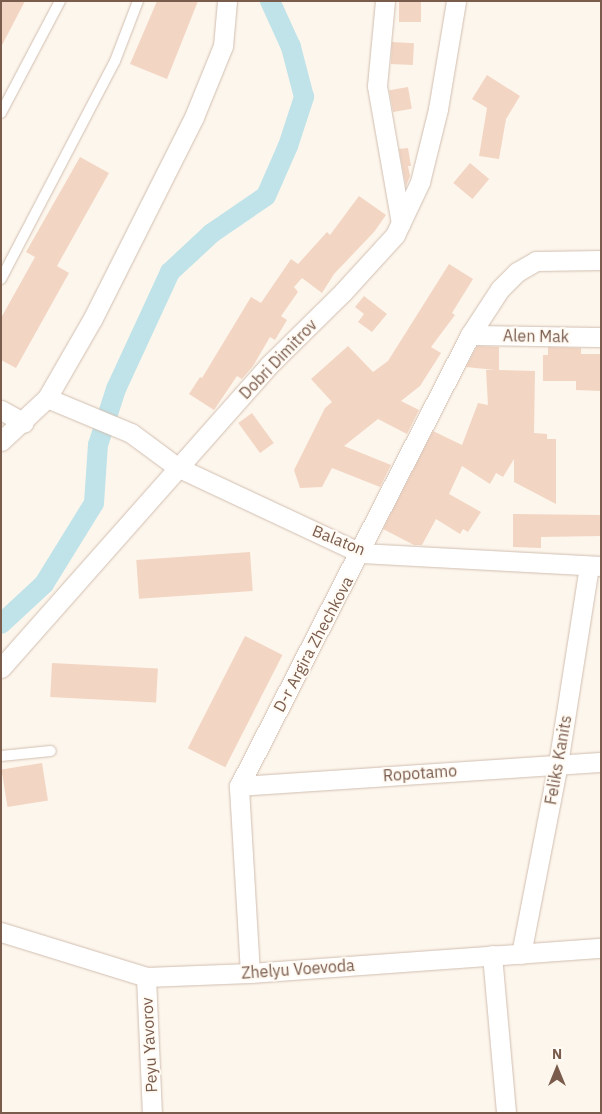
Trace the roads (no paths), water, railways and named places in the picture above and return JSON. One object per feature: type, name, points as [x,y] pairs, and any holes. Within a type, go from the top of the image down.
[{"type":"street","points":[[1,441],[24,423],[47,398],[93,318],[194,117],[223,46],[227,1]]},
{"type":"street","points":[[386,1],[377,86],[401,223]]},
{"type":"street","name":"Dobri Dimitrov","points":[[1,668],[269,365],[343,292],[395,234],[420,182],[438,109],[456,1]]},
{"type":"street","name":"D-r Argira Zhechkova","points":[[240,786],[361,553],[470,334],[500,289],[517,272],[536,262],[601,260]]},
{"type":"street","name":"Alen Mak","points":[[470,334],[601,337]]},
{"type":"street","name":"Balaton","points":[[47,398],[131,433],[177,467],[361,553],[595,566]]},
{"type":"street","points":[[1,410],[24,423]]},
{"type":"street","name":"Feliks Kanits","points":[[521,954],[595,566]]},
{"type":"street","name":"Ropotamo","points":[[240,786],[601,762]]},
{"type":"street","points":[[240,786],[250,973]]},
{"type":"street","name":"Zhelyu Voevoda","points":[[1,932],[146,977],[250,973],[601,948]]},
{"type":"street","points":[[492,955],[506,1113]]},
{"type":"street","name":"Peyu Yavorov","points":[[146,977],[152,1113]]},
{"type":"lane","points":[[1,113],[60,1]]},
{"type":"lane","points":[[1,279],[115,61],[138,1]]},
{"type":"lane","points":[[1,756],[51,751]]},
{"type":"waterway","points":[[1,624],[44,584],[94,503],[98,445],[116,389],[170,272],[212,233],[266,196],[288,146],[304,97],[291,47],[270,1]]}]
